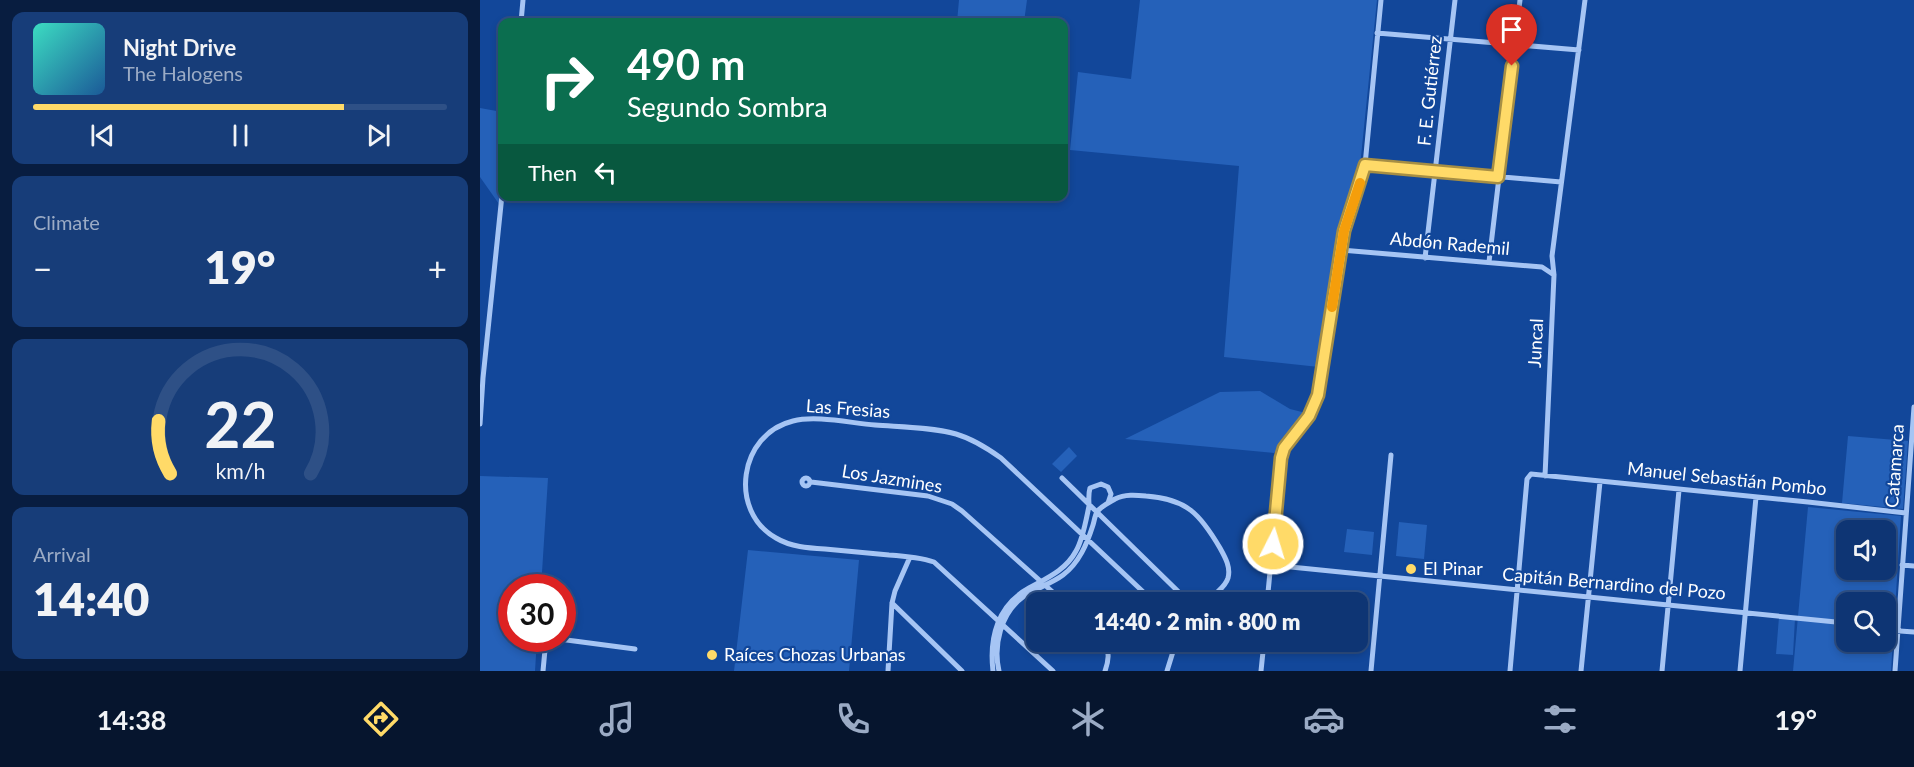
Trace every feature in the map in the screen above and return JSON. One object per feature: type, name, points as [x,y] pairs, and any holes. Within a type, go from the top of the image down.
[{"type":"street","points":[[521,18],[523,0]]},
{"type":"street","points":[[1269,592],[1281,458],[1284,448],[1309,416],[1318,395],[1344,231],[1365,165],[1381,0]]},
{"type":"street","name":"F. E. Gutiérrez","points":[[1425,258],[1455,0]]},
{"type":"street","points":[[1489,262],[1520,0]]},
{"type":"street","name":"Juncal","points":[[1545,476],[1554,274],[1552,256],[1585,0]]},
{"type":"street","points":[[1377,33],[1579,50]]},
{"type":"street","points":[[1365,165],[1561,182]]},
{"type":"street","points":[[480,424],[482,378],[501,201]]},
{"type":"street","name":"Abdón Rademil","points":[[1341,250],[1542,267],[1554,274]]},
{"type":"street","name":"Catamarca","points":[[1894,671],[1906,513],[1911,497],[1914,407]]},
{"type":"street","name":"Las Fresias","points":[[1053,671],[934,562],[910,557],[798,547],[777,539],[766,531],[748,507],[745,492],[745,472],[757,445],[768,434],[784,424],[808,419],[956,434],[984,446],[1001,458],[1143,592]]},
{"type":"street","points":[[1371,671],[1391,455]]},
{"type":"street","points":[[1510,671],[1527,479],[1531,474],[1545,476]]},
{"type":"street","name":"Manuel Sebastián Pombo","points":[[1545,476],[1906,513]]},
{"type":"street","points":[[999,671],[1000,633],[1009,612],[1023,597],[1060,570],[1077,550],[1089,502],[1090,488],[1101,484],[1110,490],[1111,498],[1106,505],[1095,506],[1089,502],[1062,478]]},
{"type":"street","name":"Los Jazmines","points":[[810,482],[928,496],[952,504],[1052,592]]},
{"type":"street","points":[[1581,671],[1600,482]]},
{"type":"street","points":[[1662,671],[1679,490]]},
{"type":"street","points":[[993,671],[992,655],[998,622],[1003,610],[1020,593],[1064,574],[1074,565],[1088,539],[1096,512],[1123,496],[1168,499],[1189,508],[1201,520],[1225,556],[1229,568],[1226,583],[1215,592]]},
{"type":"street","points":[[1740,671],[1756,497]]},
{"type":"street","points":[[1089,502],[1096,512],[1179,592]]},
{"type":"street","points":[[888,671],[892,603],[910,557]]},
{"type":"street","name":"Capitán Bernardino del Pozo","points":[[1271,565],[1836,621]]},
{"type":"street","points":[[1902,565],[1914,566]]},
{"type":"street","points":[[892,603],[962,671]]},
{"type":"street","points":[[1898,630],[1914,632]]},
{"type":"street","points":[[576,641],[635,649]]},
{"type":"street","points":[[543,671],[545,652]]},
{"type":"street","points":[[1105,671],[1109,661],[1108,652]]},
{"type":"street","points":[[1167,671],[1173,652]]},
{"type":"street","points":[[1261,671],[1263,652]]},
{"type":"shaded area","points":[[959,0],[1027,0],[1025,18],[957,18]]},
{"type":"shaded area","points":[[1140,0],[1377,0],[1359,176],[1339,235],[1319,367],[1224,357],[1239,166],[1070,150],[1078,72],[1131,79]]},
{"type":"shaded area","points":[[480,108],[498,111],[499,204],[480,177]]},
{"type":"shaded area","points":[[1260,391],[1290,409],[1306,413],[1284,444],[1274,453],[1125,439],[1220,392]]},
{"type":"shaded area","points":[[1848,436],[1908,441],[1903,509],[1842,503]]},
{"type":"shaded area","points":[[1069,447],[1077,456],[1061,472],[1052,464]]},
{"type":"shaded area","points":[[480,476],[548,478],[542,574],[498,574],[498,652],[536,652],[535,671],[480,671]]},
{"type":"shaded area","points":[[1808,507],[1901,516],[1896,594],[1836,592],[1836,652],[1892,652],[1891,671],[1793,671]]},
{"type":"shaded area","points":[[1399,522],[1427,525],[1424,559],[1396,556]]},
{"type":"shaded area","points":[[1347,529],[1374,532],[1372,555],[1344,552]]},
{"type":"shaded area","points":[[748,550],[859,560],[849,671],[734,671]]},
{"type":"shaded area","points":[[1779,617],[1795,618],[1793,655],[1776,654]]},
{"type":"slow traffic","points":[[1332,307],[1344,231],[1360,183]]},
{"type":"place","name":"El Pinar","points":[[1411,569]]},
{"type":"place","name":"Raíces Chozas Urbanas","points":[[712,655]]},
{"type":"route","points":[[1273,544],[1281,458],[1284,448],[1309,416],[1318,395],[1344,231],[1365,165],[1498,177],[1512,66]]}]
